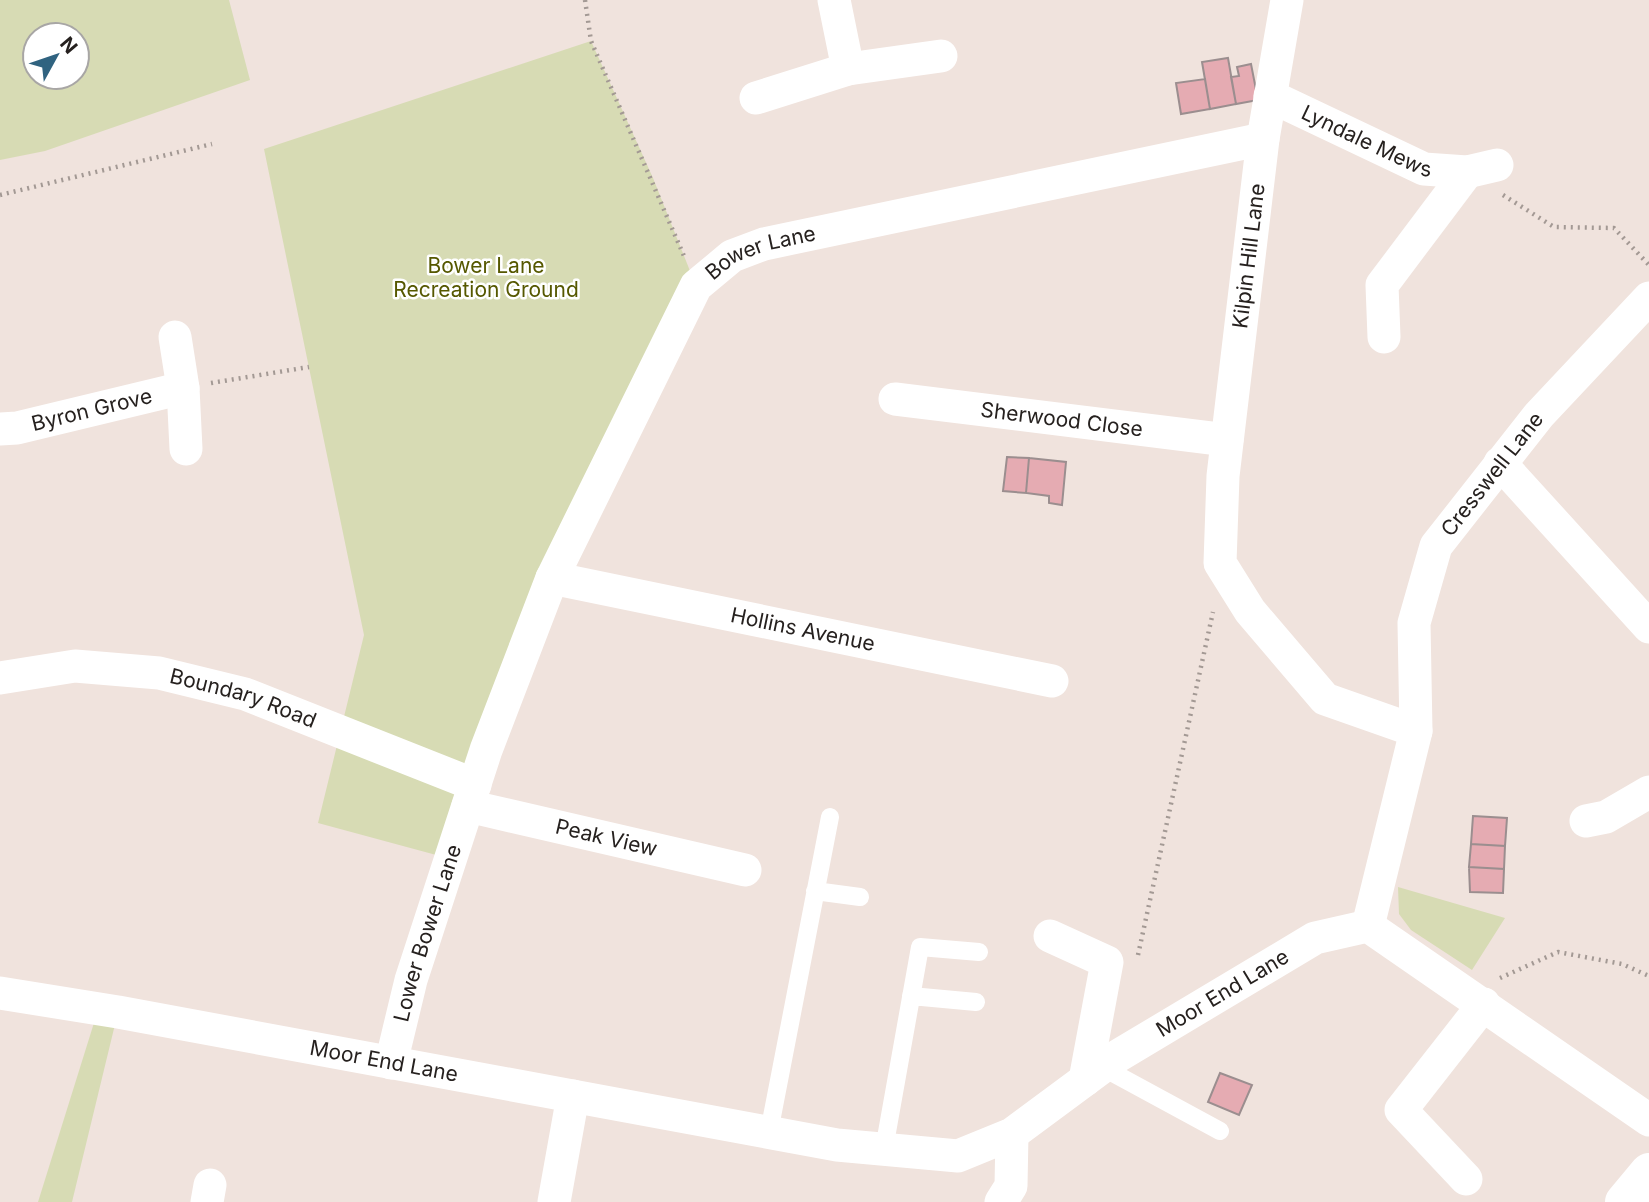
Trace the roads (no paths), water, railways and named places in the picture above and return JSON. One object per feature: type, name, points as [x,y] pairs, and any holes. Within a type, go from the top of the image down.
[{"type":"street","points":[[834,0],[848,69]]},
{"type":"street","name":"Kilpin Hill Lane","points":[[1287,0],[1262,138],[1227,440],[1220,563],[1250,611],[1325,699],[1416,731]]},
{"type":"street","points":[[756,98],[848,69],[941,57]]},
{"type":"street","name":"Lyndale Mews","points":[[1270,96],[1424,169],[1482,169],[1382,285],[1384,337]]},
{"type":"street","name":"Bower Lane","points":[[471,795],[552,578],[696,286],[732,256],[764,244],[1262,138]]},
{"type":"street","name":"Cresswell Lane","points":[[1368,926],[1416,731],[1414,623],[1436,546],[1539,415],[1649,298]]},
{"type":"street","name":"Byron Grove","points":[[175,337],[183,388],[186,449]]},
{"type":"street","name":"Byron Grove","points":[[0,429],[17,428],[183,388]]},
{"type":"street","name":"Sherwood Close","points":[[895,399],[1227,440]]},
{"type":"street","points":[[1500,463],[1649,627]]},
{"type":"street","name":"Hollins Avenue","points":[[552,578],[1052,681]]},
{"type":"street","name":"Boundary Road","points":[[0,678],[75,666],[159,673],[245,694],[363,743],[471,795]]},
{"type":"street","points":[[1586,821],[1606,817],[1649,792]]},
{"type":"street","name":"Peak View","points":[[471,795],[745,870]]},
{"type":"street","name":"Lower Bower Lane","points":[[391,1063],[411,980],[471,795]]},
{"type":"street","points":[[1368,926],[1649,1120]]},
{"type":"street","name":"Moor End Lane","points":[[0,993],[118,1012],[769,1132],[884,1149],[958,1156],[1012,1133],[1094,1074],[1315,938],[1368,926]]},
{"type":"street","points":[[1050,936],[1107,962],[1094,1074]]},
{"type":"street","points":[[1466,1180],[1401,1110],[1475,998]]},
{"type":"street","points":[[554,1202],[573,1096]]},
{"type":"street","points":[[1001,1202],[1011,1186],[1012,1133]]},
{"type":"street","points":[[1624,1202],[1649,1171]]},
{"type":"lane","points":[[769,1132],[830,817]]},
{"type":"lane","points":[[815,891],[860,897]]},
{"type":"lane","points":[[884,1149],[920,947],[979,952]]},
{"type":"lane","points":[[911,996],[975,1002]]},
{"type":"lane","points":[[1094,1074],[1220,1131]]},
{"type":"park label","name":"Bower Lane Recreation Ground","points":[[486,278]]}]
